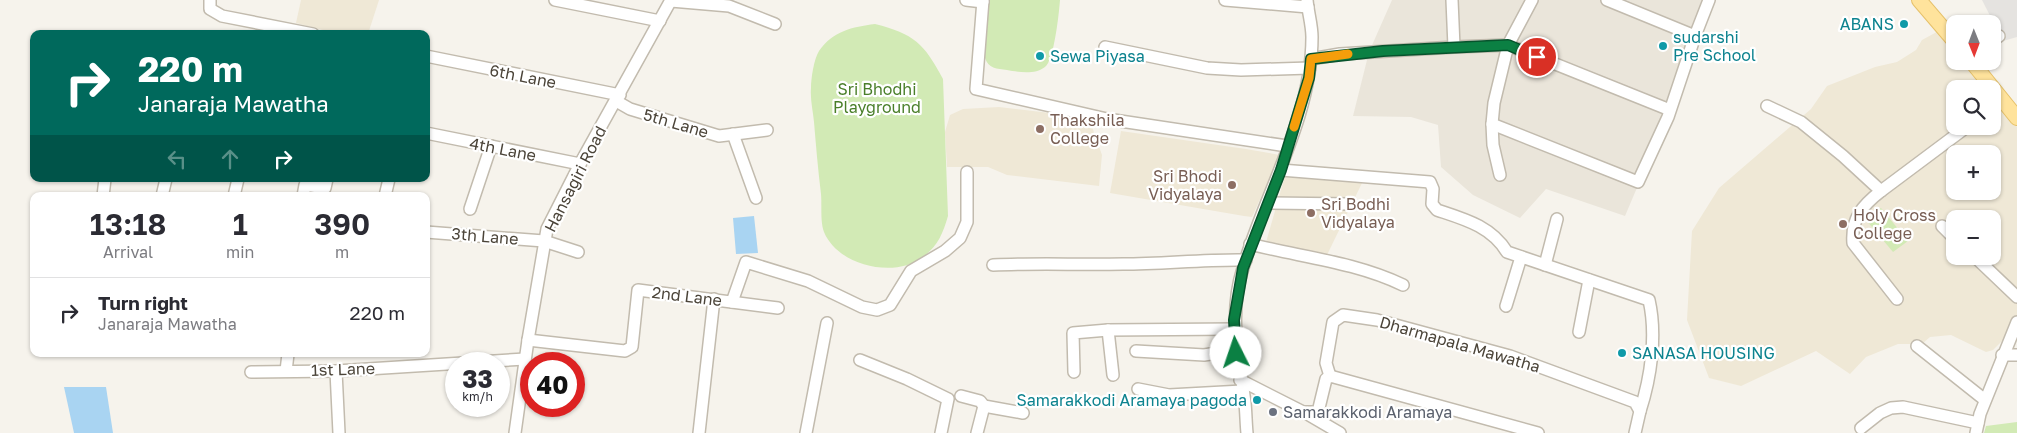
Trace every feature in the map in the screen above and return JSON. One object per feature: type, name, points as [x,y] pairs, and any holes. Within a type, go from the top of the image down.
[{"type":"main road","points":[[1919,0],[1946,32]]},
{"type":"main road","points":[[2001,107],[2017,118]]},
{"type":"street","points":[[210,0],[210,9],[222,16],[293,30]]},
{"type":"street","points":[[555,0],[660,21]]},
{"type":"street","points":[[966,0],[983,1],[976,89],[1107,119],[1287,146]]},
{"type":"street","points":[[1225,0],[1307,3],[1312,36],[1310,64],[1298,118],[1287,146],[1281,170],[1250,244],[1236,302],[1236,350],[1246,433]]},
{"type":"street","points":[[1452,0],[1454,47]]},
{"type":"street","points":[[1500,175],[1493,146],[1492,124],[1494,103],[1508,45],[1532,0]]},
{"type":"street","points":[[1607,0],[1695,36]]},
{"type":"street","points":[[1492,124],[1638,182],[1670,110],[1709,0]]},
{"type":"street","points":[[671,1],[729,6],[775,24]]},
{"type":"street","name":"Hansagiri Road","points":[[526,352],[547,229],[580,164],[671,1]]},
{"type":"street","points":[[1105,47],[1207,68],[1241,70],[1310,64],[1340,54],[1508,45],[1670,110]]},
{"type":"street","name":"6th Lane","points":[[430,57],[618,98]]},
{"type":"street","name":"5th Lane","points":[[618,98],[630,109],[667,122],[719,136],[767,130]]},
{"type":"street","points":[[1767,106],[1800,122],[1844,156],[1881,191]]},
{"type":"street","name":"4th Lane","points":[[430,134],[580,164]]},
{"type":"street","points":[[733,134],[756,198]]},
{"type":"street","points":[[1898,299],[1852,242],[1852,232],[1857,216],[1866,203],[1956,135]]},
{"type":"street","points":[[470,209],[491,146]]},
{"type":"street","points":[[1281,170],[1430,182],[1433,189],[1432,204],[1437,210],[1478,224],[1499,239],[1506,252],[1649,300],[1651,310],[1649,376],[1635,433]]},
{"type":"street","points":[[732,302],[746,262],[808,281],[862,307],[877,310],[890,305],[911,271],[945,251],[960,238],[967,222],[967,172]]},
{"type":"street","points":[[304,192],[305,185],[325,188],[326,182]]},
{"type":"street","points":[[1267,203],[1349,204]]},
{"type":"street","points":[[1545,265],[1557,219]]},
{"type":"street","points":[[1942,226],[1946,230]]},
{"type":"street","name":"3th Lane","points":[[430,232],[544,241],[578,252]]},
{"type":"street","points":[[1250,244],[1292,255],[1355,266],[1403,285]]},
{"type":"street","points":[[1506,306],[1521,257]]},
{"type":"street","points":[[993,265],[1059,262],[1122,264],[1219,259],[1246,260]]},
{"type":"street","points":[[1983,265],[2017,297]]},
{"type":"street","points":[[1579,332],[1589,280]]},
{"type":"street","name":"2nd Lane","points":[[528,340],[625,351],[632,347],[638,290],[778,308]]},
{"type":"street","points":[[700,433],[714,299]]},
{"type":"street","name":"Dharmapala Mawatha","points":[[1330,376],[1326,362],[1333,322],[1343,315],[1377,320],[1510,356],[1636,402],[1640,411]]},
{"type":"street","points":[[1862,428],[1891,408],[1902,407],[1977,428],[1985,400],[2017,322]]},
{"type":"street","points":[[806,433],[827,323]]},
{"type":"street","points":[[1074,372],[1073,333],[1108,330],[1235,329]]},
{"type":"street","points":[[1108,330],[1114,375]]},
{"type":"street","points":[[1917,346],[1985,400]]},
{"type":"street","points":[[1136,351],[1204,355],[1236,350]]},
{"type":"street","points":[[2002,355],[2017,355]]},
{"type":"street","points":[[286,371],[288,357]]},
{"type":"street","name":"1st Lane","points":[[251,372],[336,371],[520,359]]},
{"type":"street","points":[[860,360],[907,379],[948,399],[941,433]]},
{"type":"street","points":[[336,371],[339,433]]},
{"type":"street","points":[[1303,412],[1318,412],[1326,379],[1330,376],[1538,433]]},
{"type":"street","points":[[1138,389],[1169,395],[1241,385],[1303,412],[1340,433]]},
{"type":"street","name":"Hansagiri Road","points":[[515,433],[520,396]]},
{"type":"street","points":[[961,396],[980,401],[984,406],[1023,413]]},
{"type":"street","points":[[977,433],[984,406]]},
{"type":"shaded area","points":[[301,0],[379,0],[369,30],[323,30],[296,23]]},
{"type":"shaded area","points":[[1392,0],[1709,0],[1670,110],[1625,216],[1546,189],[1520,218],[1473,195],[1441,167],[1438,125],[1411,117],[1353,116],[1369,52]]},
{"type":"shaded area","points":[[1982,0],[2017,0],[2017,37],[2003,41],[2001,37],[2001,15],[1990,15]]},
{"type":"shaded area","points":[[1944,28],[1946,31],[1946,70],[1972,70],[1981,80],[1946,80],[1946,135],[2001,135],[2001,104],[2017,127],[2017,318],[2005,338],[1993,350],[1986,352],[1951,335],[1930,337],[1922,344],[1898,344],[1866,357],[1850,374],[1816,351],[1741,386],[1709,378],[1687,320],[1692,231],[1719,188],[1811,109],[1827,86],[1875,67],[1897,62],[1916,50],[1922,40]]},
{"type":"shaded area","points":[[999,107],[1067,115],[1090,121],[1102,155],[1099,186],[1007,175],[988,167],[947,167],[945,132],[950,115],[963,109]]},
{"type":"shaded area","points":[[1121,131],[1280,155],[1252,217],[1244,216],[1110,193]]},
{"type":"shaded area","name":"Sri Bodhi Vidyalaya","points":[[1286,172],[1363,181],[1326,257],[1265,246]]},
{"type":"green space","points":[[989,0],[1060,0],[1051,55],[1045,67],[1041,70],[1021,72],[996,68],[988,64],[985,58],[984,45]]},
{"type":"green space","name":"Sri Bhodhi Playground","points":[[875,24],[909,36],[923,48],[943,79],[948,216],[939,239],[923,257],[911,264],[883,268],[868,266],[854,261],[831,244],[824,232],[811,96],[814,64],[817,54],[824,44],[844,31]]},
{"type":"green space","points":[[1881,208],[1908,241],[1893,252],[1866,220]]},
{"type":"green space","points":[[2017,422],[2017,433],[1984,433],[1986,426]]},
{"type":"water","points":[[754,216],[758,253],[736,254],[733,218]]},
{"type":"water","points":[[64,387],[106,387],[113,433],[74,433]]},
{"type":"slow traffic","points":[[1294,127],[1309,78],[1311,59],[1348,54]]},
{"type":"place","name":"ABANS","points":[[1904,24]]},
{"type":"place","name":"sudarshi Pre School","points":[[1663,46]]},
{"type":"place","name":"Sewa Piyasa","points":[[1040,56]]},
{"type":"place","name":"Thakshila College","points":[[1040,129]]},
{"type":"place","name":"Sri Bhodi Vidyalaya","points":[[1232,185]]},
{"type":"place","name":"Sri Bodhi Vidyalaya","points":[[1311,213]]},
{"type":"place","name":"Holy Cross College","points":[[1843,224]]},
{"type":"place","name":"SANASA HOUSING","points":[[1622,353]]},
{"type":"place","name":"Samarakkodi Aramaya pagoda","points":[[1257,400]]},
{"type":"place","name":"Samarakkodi Aramaya","points":[[1273,412]]},
{"type":"route","points":[[1236,353],[1234,320],[1243,268],[1250,244],[1281,170],[1282,160],[1298,118],[1309,78],[1311,59],[1340,54],[1508,45],[1537,57]]}]
